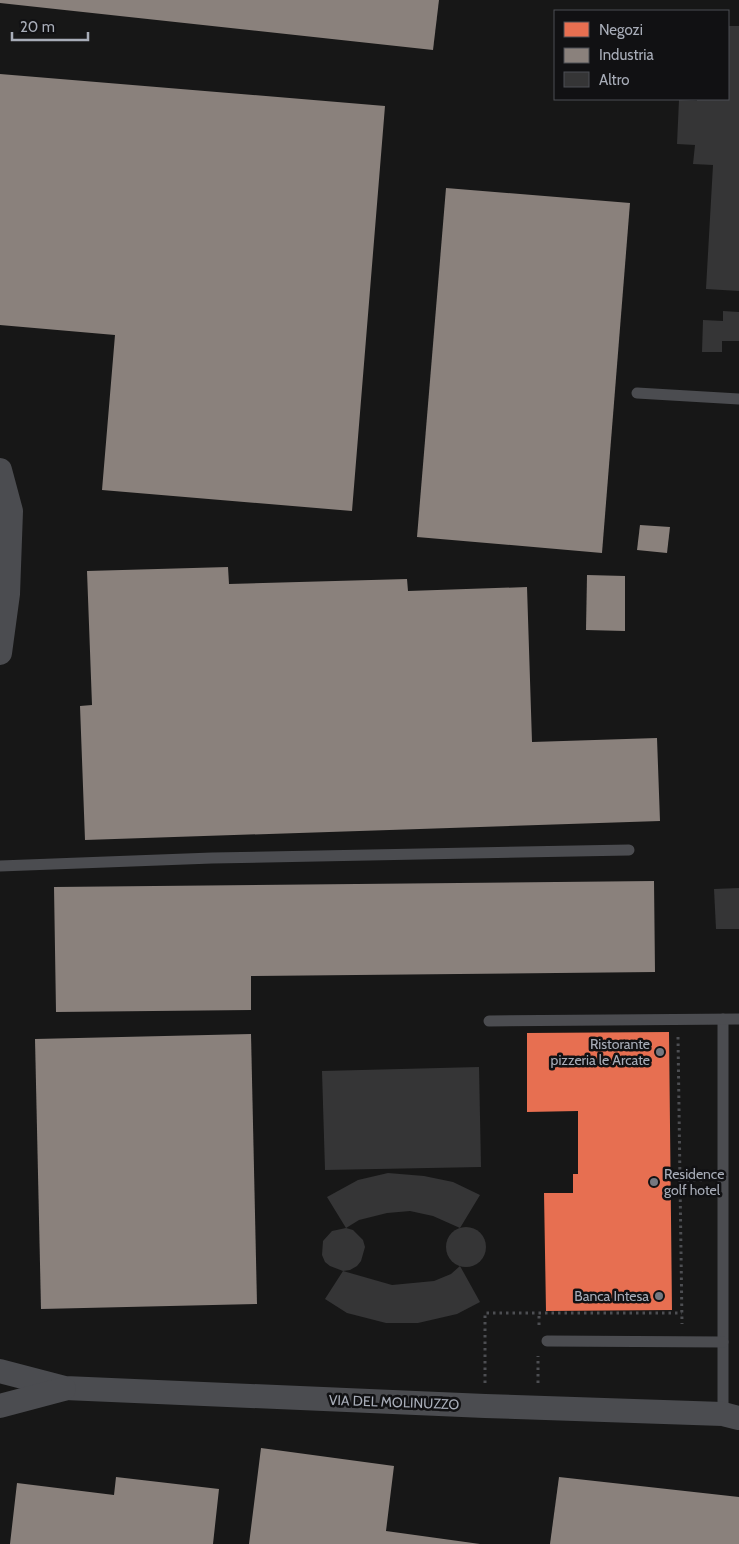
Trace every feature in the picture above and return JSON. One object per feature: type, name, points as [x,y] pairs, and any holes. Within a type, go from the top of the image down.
[{"type":"street","points":[[0,470],[11,510],[8,594],[0,654]]},
{"type":"street","name":"VIA DEL MOLINUZZO","points":[[0,1371],[65,1388],[538,1408],[734,1412]]},
{"type":"street","name":"VIA DEL MOLINUZZO","points":[[0,1406],[65,1388]]},
{"type":"lane","points":[[637,393],[739,399]]},
{"type":"lane","points":[[0,866],[212,858],[629,850]]},
{"type":"lane","points":[[723,1019],[723,1342],[734,1412]]},
{"type":"lane","points":[[489,1021],[739,1019]]},
{"type":"lane","points":[[542,1346],[723,1342]]},
{"type":"path","points":[[677,1019],[682,1342]]},
{"type":"path","points":[[538,1332],[539,1313]]},
{"type":"path","points":[[538,1408],[542,1346]]},
{"type":"building: Negozi","points":[[669,1032],[672,1310],[546,1311],[544,1193],[573,1193],[573,1174],[578,1174],[578,1111],[527,1112],[527,1033]]},
{"type":"building: Industria","points":[[0,0],[439,0],[433,50],[0,3]]},
{"type":"building: Industria","points":[[0,74],[385,106],[352,511],[102,490],[115,335],[0,325]]},
{"type":"building: Industria","points":[[446,188],[630,203],[602,553],[417,537]]},
{"type":"building: Industria","points":[[640,525],[670,527],[667,553],[637,550]]},
{"type":"building: Industria","points":[[228,567],[229,584],[407,579],[408,591],[527,587],[532,742],[657,738],[660,821],[85,840],[80,706],[92,705],[87,571]]},
{"type":"building: Industria","points":[[587,575],[625,576],[625,631],[586,630]]},
{"type":"building: Industria","points":[[654,881],[655,972],[251,976],[251,1010],[56,1012],[54,887]]},
{"type":"building: Industria","points":[[251,1034],[257,1304],[41,1309],[35,1039]]},
{"type":"building: Industria","points":[[261,1448],[394,1466],[386,1531],[480,1544],[249,1544]]},
{"type":"building: Industria","points":[[116,1477],[219,1489],[213,1544],[10,1544],[17,1483],[114,1495]]},
{"type":"building: Industria","points":[[559,1477],[739,1497],[739,1544],[550,1544]]},
{"type":"building: Altro","points":[[729,26],[739,26],[739,291],[706,289],[713,165],[693,164],[695,145],[677,144],[679,100],[729,100]]},
{"type":"building: Altro","points":[[723,311],[739,312],[739,341],[722,341],[722,352],[702,352],[703,320],[723,321]]},
{"type":"building: Altro","points":[[739,888],[739,929],[716,929],[714,889]]},
{"type":"building: Altro","points":[[479,1067],[481,1167],[325,1170],[322,1071]]},
{"type":"building: Altro","points":[[388,1173],[424,1176],[453,1182],[480,1195],[460,1228],[433,1216],[410,1211],[387,1213],[359,1220],[346,1228],[327,1197],[358,1180]]},
{"type":"building: Altro","points":[[466,1227],[477,1230],[483,1236],[486,1247],[483,1258],[477,1264],[466,1267],[455,1264],[449,1258],[446,1247],[449,1236],[455,1230]]},
{"type":"building: Altro","points":[[346,1228],[353,1230],[363,1240],[365,1247],[361,1261],[357,1266],[343,1271],[330,1266],[325,1262],[322,1255],[323,1241],[332,1231]]},
{"type":"building: Altro","points":[[460,1266],[480,1302],[457,1314],[418,1323],[386,1323],[347,1313],[325,1299],[343,1271],[392,1285],[434,1281],[451,1274]]},
{"type":"place","name":"Ristorante pizzeria le Arcate","points":[[660,1052]]},
{"type":"place","name":"Residence golf hotel","points":[[654,1182]]},
{"type":"place","name":"Banca Intesa","points":[[659,1296]]}]
